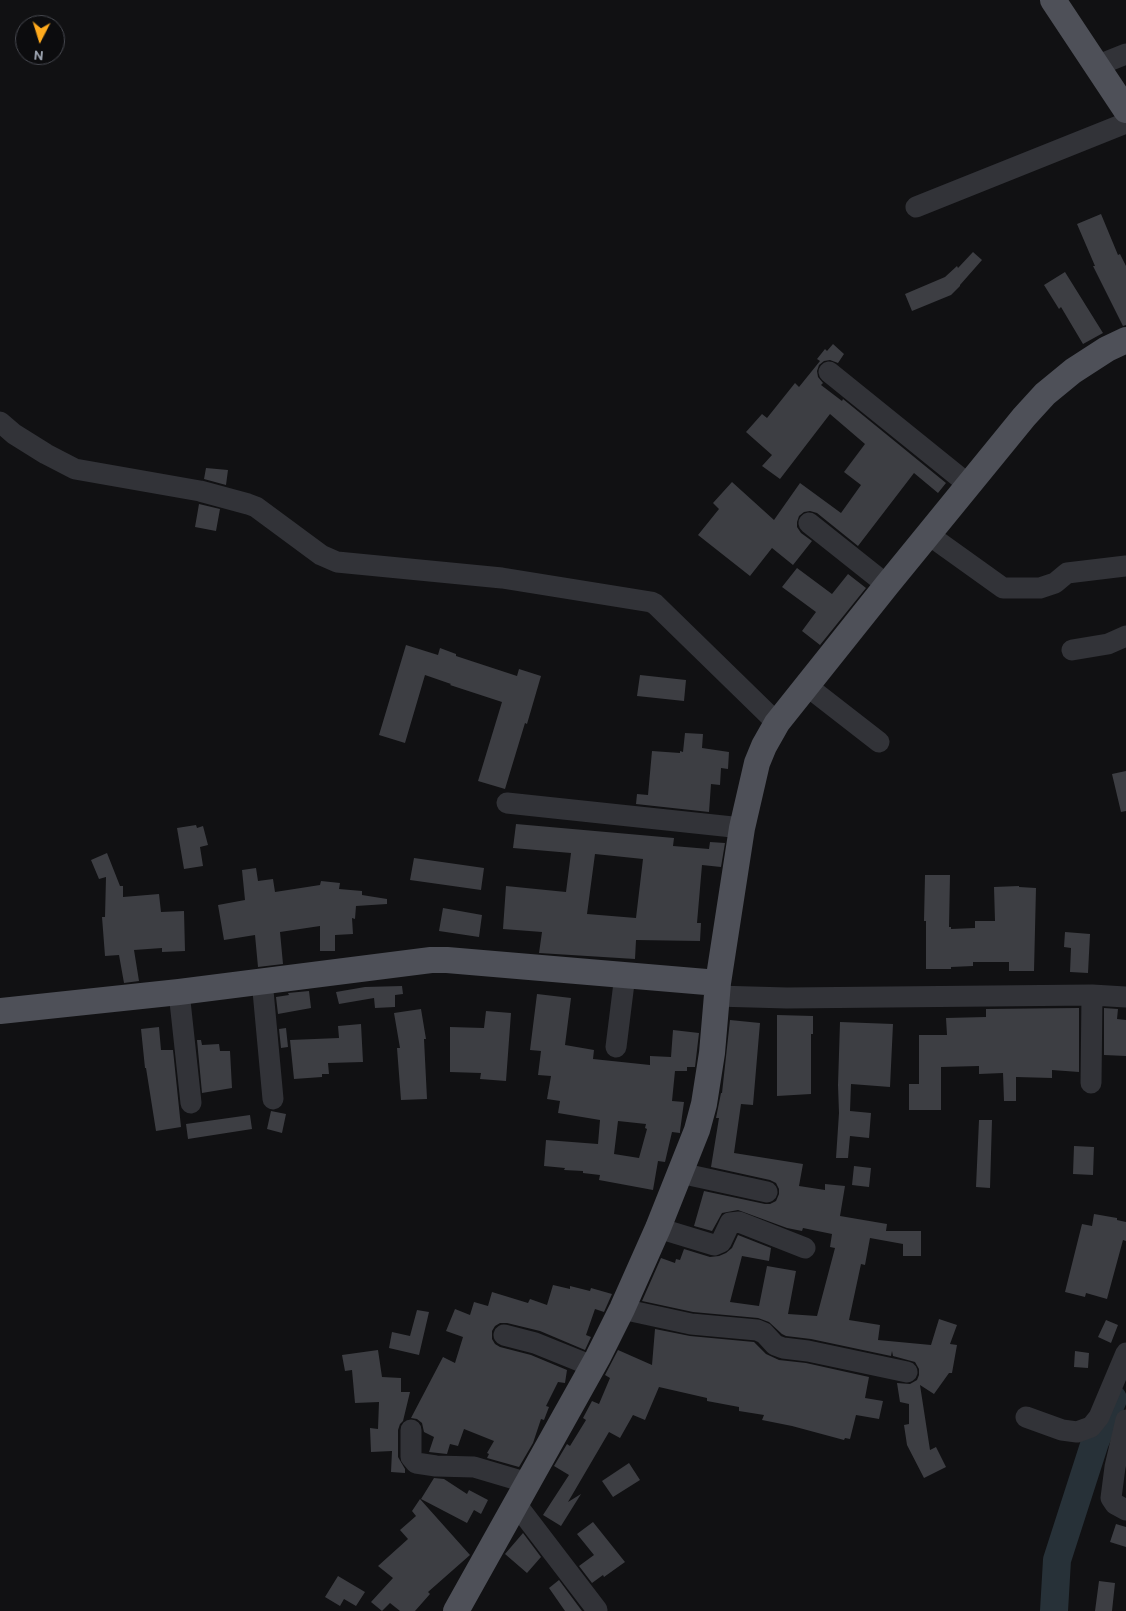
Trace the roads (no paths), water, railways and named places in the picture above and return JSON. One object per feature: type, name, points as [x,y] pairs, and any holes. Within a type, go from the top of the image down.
[{"type":"main road","points":[[1053,0],[1126,110]]},
{"type":"main road","points":[[456,1611],[622,1309],[658,1228],[697,1130],[704,1104],[712,1052],[717,990],[742,828],[764,746],[777,723],[887,584],[1045,394],[1073,371],[1107,349],[1126,340]]},
{"type":"main road","points":[[0,1011],[179,992],[418,960],[439,960],[625,975],[717,990]]},
{"type":"street","points":[[1096,66],[1126,54]]},
{"type":"street","points":[[916,207],[1126,123]]},
{"type":"street","points":[[829,372],[969,485]]},
{"type":"street","points":[[0,422],[14,434],[75,469],[200,491],[248,504],[321,555],[337,562],[502,578],[651,602],[777,723]]},
{"type":"street","points":[[808,523],[887,584]]},
{"type":"street","points":[[929,535],[1003,588],[1040,588],[1055,583],[1067,573],[1126,566]]},
{"type":"street","points":[[1072,650],[1108,644],[1126,636]]},
{"type":"street","points":[[807,686],[880,742]]},
{"type":"street","points":[[507,803],[742,828]]},
{"type":"street","points":[[616,1048],[625,975]]},
{"type":"street","points":[[262,980],[273,1099]]},
{"type":"street","points":[[717,990],[787,998],[1092,995],[1126,997]]},
{"type":"street","points":[[179,992],[191,1103]]},
{"type":"street","points":[[1091,1083],[1092,995]]},
{"type":"street","points":[[680,1173],[767,1192]]},
{"type":"street","points":[[658,1228],[714,1245],[721,1242],[730,1223],[739,1222],[805,1248]]},
{"type":"street","points":[[622,1309],[691,1324],[757,1330],[764,1333],[776,1345],[783,1348],[808,1351],[908,1372]]},
{"type":"street","points":[[504,1335],[535,1343],[592,1366]]},
{"type":"street","points":[[1026,1417],[1062,1430],[1077,1432],[1091,1427],[1099,1417],[1126,1353]]},
{"type":"street","points":[[1126,1420],[1115,1468],[1111,1498],[1115,1504],[1126,1510]]},
{"type":"street","points":[[411,1430],[411,1457],[416,1463],[436,1466],[474,1467],[522,1494],[597,1610]]},
{"type":"waterway","points":[[1054,1611],[1057,1560],[1095,1442],[1113,1399]]}]
